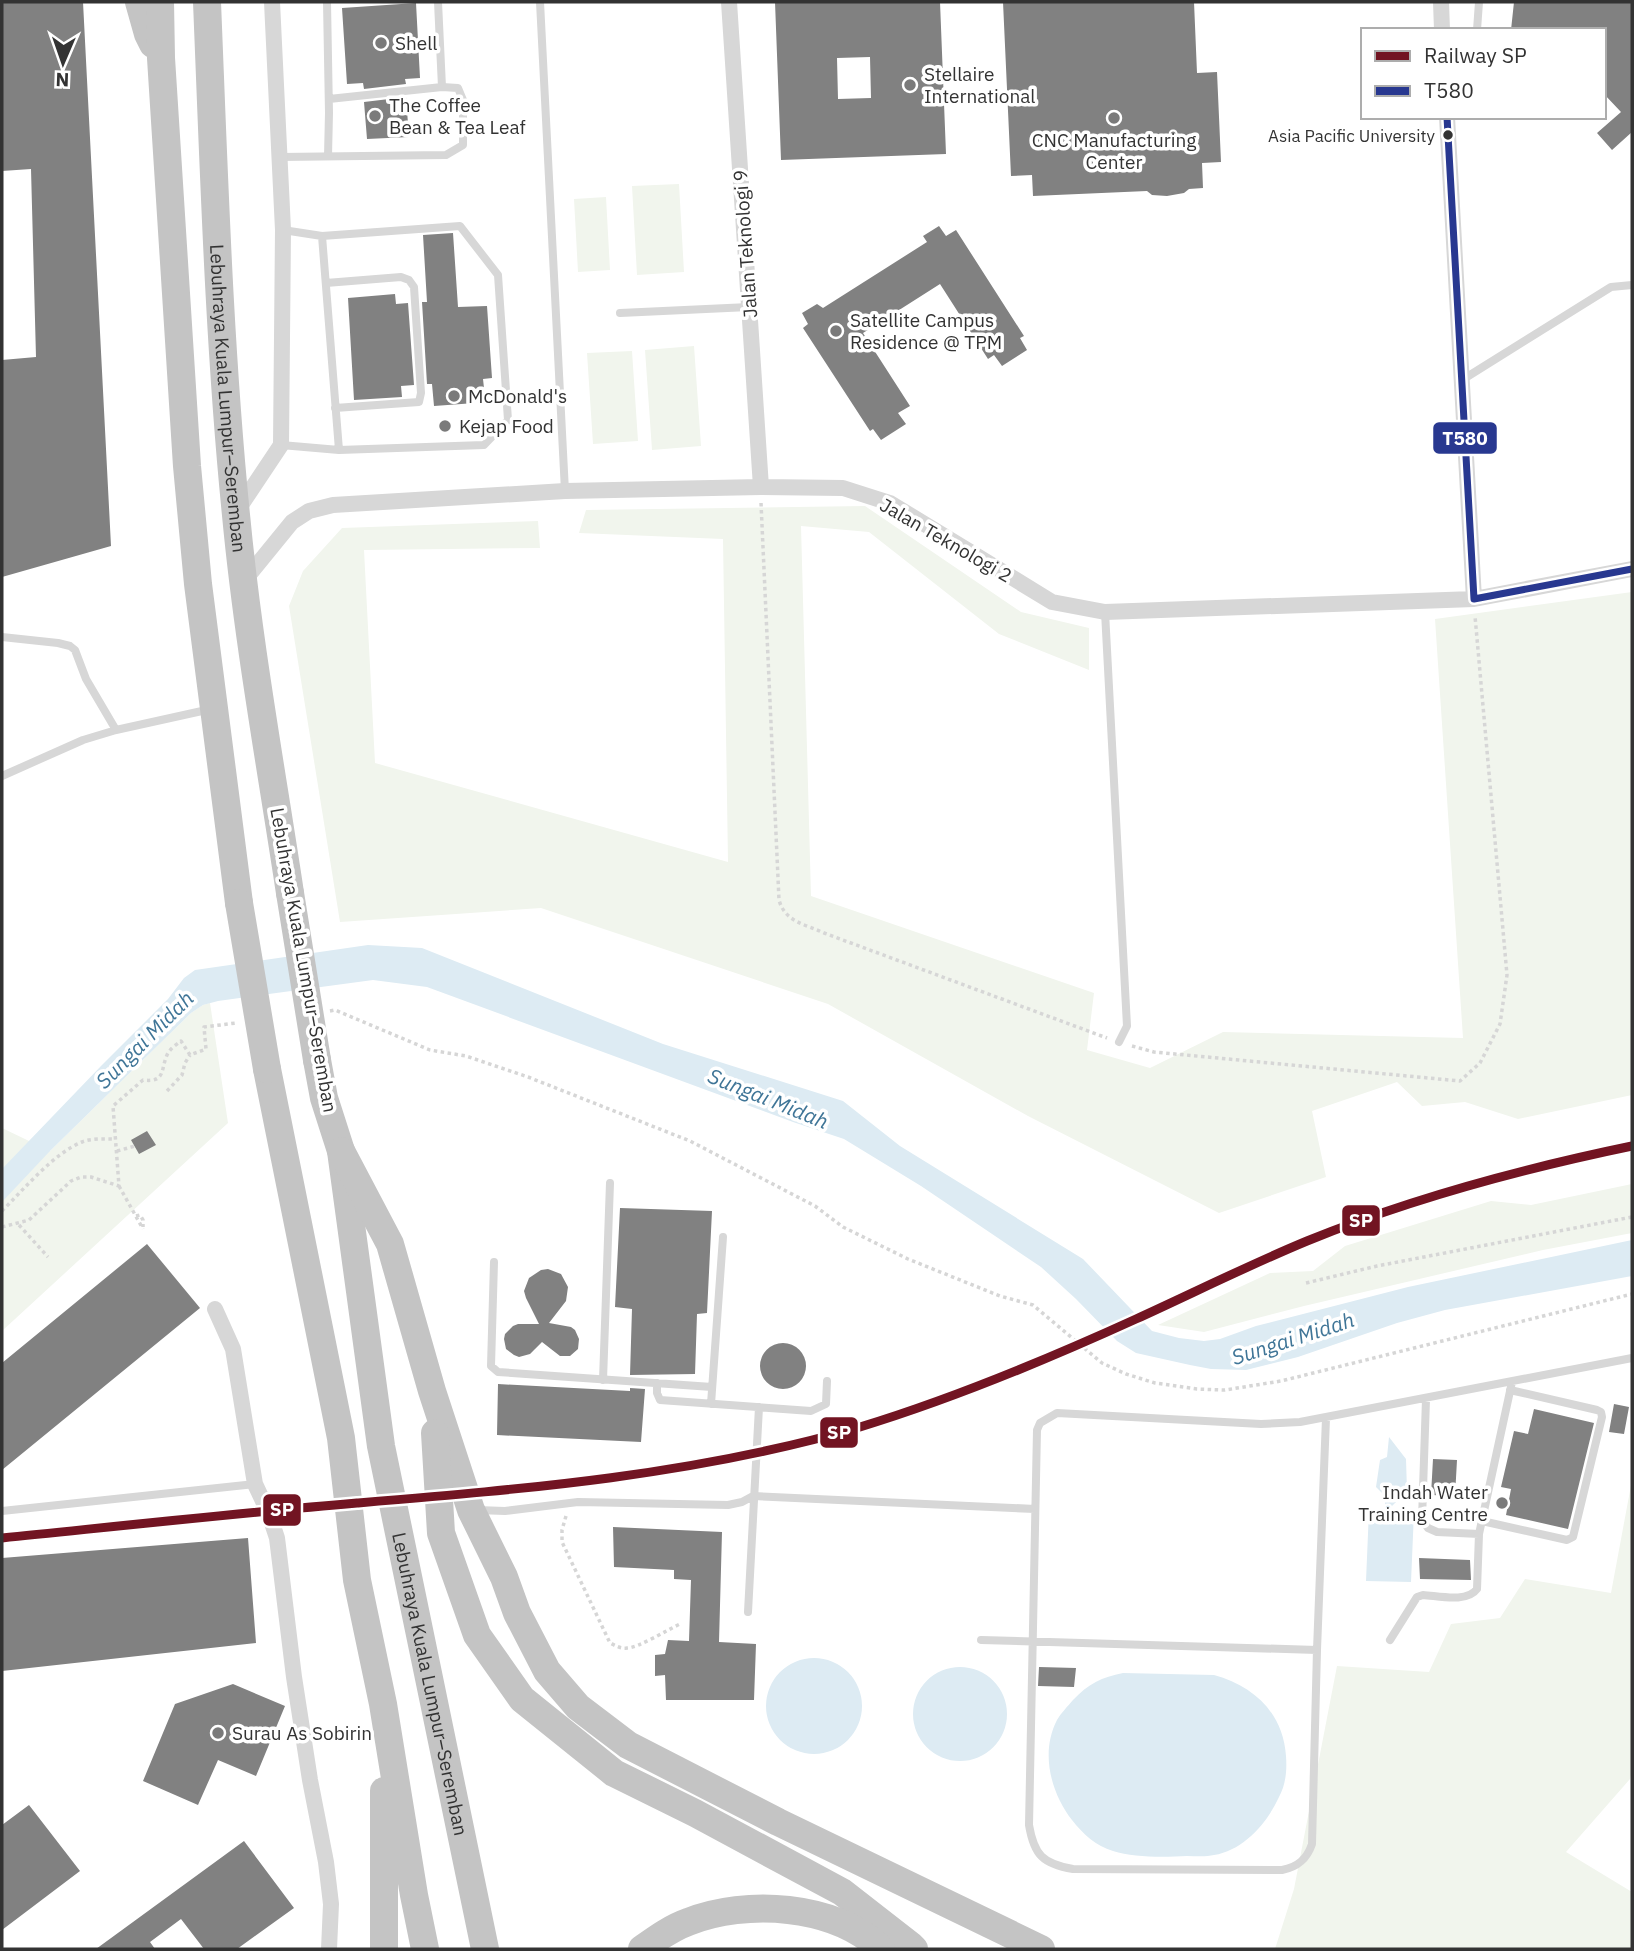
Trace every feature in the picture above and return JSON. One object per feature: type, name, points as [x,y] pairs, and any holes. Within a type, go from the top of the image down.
[{"type":"highway","points":[[139,2],[148,34],[161,58]]},
{"type":"highway","points":[[160,2],[161,58],[187,466],[198,584],[239,902],[267,1069],[341,1438],[358,1580],[383,1704],[425,1949]]},
{"type":"highway","name":"Lebuhraya Kuala Lumpur–Seremban","points":[[207,2],[219,280],[243,582],[317,1060],[324,1098],[341,1151],[381,1446],[485,1949]]},
{"type":"highway","points":[[341,1151],[390,1244],[432,1391],[471,1510],[504,1577],[517,1613],[547,1671],[578,1707],[628,1745],[778,1822],[1041,1949]]},
{"type":"highway","points":[[432,1391],[441,1534],[477,1635],[522,1699],[614,1773],[842,1892],[914,1949]]},
{"type":"highway","points":[[383,1704],[384,1949]]},
{"type":"highway","points":[[406,1949],[414,1895]]},
{"type":"highway","points":[[642,1949],[686,1922],[711,1914],[744,1909],[775,1909],[803,1912],[830,1920],[854,1931],[881,1949]]},
{"type":"street","points":[[236,513],[281,445],[283,230],[272,2]]},
{"type":"street","name":"Jalan Teknologi 9","points":[[729,2],[761,487]]},
{"type":"street","points":[[1441,2],[1442,28]]},
{"type":"street","points":[[1447,119],[1474,599]]},
{"type":"street","name":"Jalan Teknologi 2","points":[[243,582],[292,523],[309,511],[333,505],[565,491],[761,487],[843,488],[890,503],[1052,602],[1105,612],[1474,599],[1632,569]]},
{"type":"street","points":[[215,1309],[233,1349],[255,1484],[269,1514],[276,1538],[293,1677],[326,1862],[331,1903],[329,1949]]},
{"type":"lane","points":[[327,2],[328,156]]},
{"type":"lane","points":[[438,2],[442,87]]},
{"type":"lane","points":[[540,2],[565,491]]},
{"type":"lane","points":[[1477,28],[1479,2]]},
{"type":"lane","points":[[280,157],[446,155],[463,145],[463,100],[458,88],[442,87],[329,99]]},
{"type":"lane","points":[[281,445],[339,450],[484,444],[508,420],[498,275],[460,226],[322,236],[283,230]]},
{"type":"lane","points":[[322,236],[339,450]]},
{"type":"lane","points":[[326,283],[401,278],[409,280],[414,287],[421,393],[419,402],[335,408]]},
{"type":"lane","points":[[1462,380],[1611,287],[1632,285]]},
{"type":"lane","points":[[620,313],[749,307]]},
{"type":"lane","points":[[1105,612],[1127,1026],[1119,1042]]},
{"type":"lane","points":[[2,637],[58,643],[75,650],[86,679],[116,730]]},
{"type":"lane","points":[[2,776],[83,740],[214,708]]},
{"type":"lane","points":[[603,1380],[610,1183]]},
{"type":"lane","points":[[711,1404],[723,1237]]},
{"type":"lane","points":[[494,1262],[491,1366],[498,1372],[712,1387]]},
{"type":"lane","points":[[1326,1418],[1312,1844],[1308,1855],[1292,1868],[1282,1870],[1073,1869],[1059,1867],[1046,1860],[1032,1842],[1029,1825],[1037,1430],[1040,1423],[1057,1413],[1261,1424],[1300,1422],[1426,1398],[1511,1386],[1632,1358]]},
{"type":"lane","points":[[657,1383],[656,1393],[660,1400],[811,1411],[826,1404],[827,1381]]},
{"type":"lane","points":[[1390,1640],[1417,1597],[1465,1597],[1477,1589],[1479,1534],[1511,1386]]},
{"type":"lane","points":[[1482,1521],[1567,1540],[1573,1537],[1602,1417],[1597,1410],[1511,1386]]},
{"type":"lane","points":[[1426,1398],[1422,1520],[1431,1531],[1479,1534]]},
{"type":"lane","points":[[748,1612],[759,1407]]},
{"type":"lane","points":[[2,1511],[255,1484]]},
{"type":"lane","points":[[471,1510],[505,1511],[578,1502],[728,1505],[753,1496],[1035,1509]]},
{"type":"lane","points":[[981,1640],[1317,1650]]},
{"type":"path","points":[[761,487],[779,900],[785,914],[824,933],[1119,1042],[1154,1052],[1460,1081],[1480,1063],[1500,1024],[1507,975],[1474,599]]},
{"type":"path","points":[[321,1012],[335,1010],[430,1050],[466,1056],[528,1077],[690,1141],[815,1206],[843,1227],[908,1259],[1000,1296],[1033,1305],[1102,1363],[1155,1383],[1225,1390],[1281,1381],[1632,1294]]},
{"type":"path","points":[[167,1091],[182,1075],[190,1055],[206,1049],[204,1027],[243,1022]]},
{"type":"path","points":[[136,1216],[118,1186],[113,1106],[143,1080],[152,1081],[159,1077],[169,1051],[181,1041],[190,1055]]},
{"type":"path","points":[[2,1211],[69,1149],[84,1141],[115,1139]]},
{"type":"path","points":[[116,1151],[135,1146]]},
{"type":"path","points":[[2,1227],[29,1220],[71,1181],[80,1177],[91,1177],[118,1186]]},
{"type":"path","points":[[1306,1283],[1377,1266],[1632,1217]]},
{"type":"path","points":[[18,1224],[48,1257]]},
{"type":"path","points":[[578,1502],[564,1520],[562,1542],[610,1643],[628,1648],[680,1624]]},
{"type":"shaded area","points":[[679,184],[684,272],[637,275],[632,186]]},
{"type":"shaded area","points":[[606,197],[610,270],[578,272],[574,199]]},
{"type":"shaded area","points":[[694,346],[701,446],[652,450],[645,350]]},
{"type":"shaded area","points":[[632,351],[638,441],[593,444],[587,353]]},
{"type":"shaded area","points":[[865,506],[1021,612],[1089,628],[1089,670],[999,634],[869,532],[801,526],[811,896],[1094,993],[1087,1050],[1150,1068],[1223,1032],[1463,1038],[1435,619],[1632,592],[1632,1095],[1518,1119],[1465,1102],[1422,1106],[1397,1082],[1312,1111],[1326,1177],[1219,1213],[1028,1116],[828,1004],[541,908],[340,922],[289,606],[303,571],[342,528],[538,521],[540,548],[364,550],[375,763],[728,862],[723,539],[579,533],[586,510]]},
{"type":"shaded area","points":[[210,1003],[228,1123],[2,1331],[2,1128],[50,1151],[191,1013]]},
{"type":"shaded area","points":[[1632,1184],[1632,1233],[1543,1250],[1204,1332],[1158,1325],[1270,1273],[1313,1271],[1345,1246],[1491,1201],[1531,1205]]},
{"type":"shaded area","points":[[1632,1480],[1632,1771],[1630,1779],[1566,1852],[1632,1892],[1632,1949],[1275,1949],[1294,1889],[1337,1666],[1429,1672],[1451,1624],[1500,1618],[1525,1579],[1611,1593]]},
{"type":"water","name":"Sungai Midah","points":[[368,945],[422,948],[663,1044],[843,1101],[900,1146],[1083,1259],[1152,1331],[1204,1341],[1220,1339],[1256,1326],[1408,1287],[1632,1240],[1632,1276],[1445,1310],[1397,1323],[1298,1357],[1246,1370],[1211,1369],[1136,1353],[1117,1341],[1041,1267],[921,1186],[844,1139],[427,987],[373,980],[203,1005],[191,1013],[50,1151],[2,1202],[2,1169],[168,999],[184,978],[195,970]]},
{"type":"water","points":[[1389,1437],[1406,1459],[1407,1491],[1387,1511],[1414,1512],[1411,1582],[1366,1581],[1369,1510],[1386,1510],[1384,1495],[1376,1487],[1380,1460],[1387,1457]]},
{"type":"water","points":[[814,1658],[832,1662],[848,1672],[858,1688],[862,1706],[858,1724],[848,1740],[832,1750],[814,1754],[796,1750],[780,1740],[770,1724],[766,1706],[770,1688],[780,1672],[796,1662]]},
{"type":"water","points":[[960,1667],[978,1670],[993,1681],[1004,1696],[1007,1714],[1004,1732],[993,1747],[978,1758],[960,1761],[942,1758],[927,1747],[916,1732],[913,1714],[916,1696],[927,1681],[942,1670]]},
{"type":"water","points":[[1123,1673],[1214,1675],[1254,1694],[1272,1714],[1284,1741],[1285,1782],[1268,1816],[1245,1841],[1211,1856],[1130,1855],[1095,1843],[1072,1820],[1058,1798],[1050,1772],[1049,1746],[1052,1733],[1060,1715],[1084,1690],[1102,1679]]},
{"type":"building","points":[[2,2],[83,2],[111,546],[2,577],[2,360],[36,357],[31,169],[2,171]]},
{"type":"building","name":"Stellaire International","points":[[775,2],[940,2],[946,154],[781,160]],"holes":[[[870,57],[871,98],[838,99],[837,58]]]},
{"type":"building","name":"CNC Manufacturing Center","points":[[1003,2],[1194,2],[1197,73],[1217,72],[1221,162],[1202,163],[1203,188],[1167,196],[1152,195],[1147,191],[1033,196],[1032,175],[1011,176]]},
{"type":"building","points":[[1514,2],[1632,2],[1632,132],[1612,150],[1597,133],[1621,112],[1606,96],[1606,28],[1511,28]]},
{"type":"building","name":"Shell","points":[[416,3],[420,78],[405,79],[406,84],[364,89],[363,83],[347,84],[342,8]]},
{"type":"building","points":[[406,97],[409,137],[367,139],[364,102]]},
{"type":"building","name":"Satellite Campus Residence @ TPM","points":[[939,226],[946,236],[956,230],[1024,336],[1020,338],[1027,350],[1002,366],[994,355],[988,359],[940,284],[863,333],[910,406],[898,413],[906,424],[881,440],[873,429],[870,431],[803,328],[808,324],[802,313],[817,304],[823,308],[927,242],[923,236]]},
{"type":"building","points":[[453,233],[458,307],[487,306],[492,378],[483,379],[484,388],[474,389],[475,403],[434,406],[432,384],[427,384],[422,302],[427,302],[423,235]]},
{"type":"building","points":[[395,294],[396,304],[408,303],[414,385],[401,386],[402,397],[354,400],[348,298]]},
{"type":"building","points":[[147,1131],[156,1145],[139,1154],[131,1140]]},
{"type":"building","points":[[620,1208],[712,1211],[707,1313],[697,1314],[695,1374],[630,1375],[632,1309],[615,1307]]},
{"type":"building","points":[[147,1244],[200,1308],[2,1470],[2,1363]]},
{"type":"building","points":[[548,1269],[561,1274],[568,1287],[566,1301],[549,1323],[575,1330],[579,1339],[578,1349],[570,1356],[560,1356],[542,1342],[530,1354],[519,1357],[506,1349],[505,1334],[518,1324],[539,1324],[524,1291],[529,1278]]},
{"type":"building","points":[[783,1343],[800,1349],[806,1366],[800,1383],[783,1389],[766,1383],[760,1366],[766,1349]]},
{"type":"building","points":[[498,1384],[630,1391],[630,1388],[645,1389],[641,1442],[497,1435]]},
{"type":"building","points":[[1614,1404],[1629,1407],[1624,1434],[1609,1432]]},
{"type":"building","points":[[1534,1409],[1594,1423],[1568,1529],[1506,1515],[1511,1489],[1501,1487],[1514,1431],[1528,1434]]},
{"type":"building","points":[[1433,1459],[1457,1460],[1455,1496],[1431,1495]]},
{"type":"building","points":[[613,1527],[722,1532],[719,1642],[756,1644],[754,1700],[666,1700],[665,1675],[655,1676],[655,1655],[665,1654],[668,1640],[689,1641],[691,1580],[674,1579],[674,1570],[614,1567]]},
{"type":"building","points":[[248,1538],[256,1643],[2,1671],[2,1558]]},
{"type":"building","points":[[1419,1558],[1470,1560],[1471,1580],[1420,1579]]},
{"type":"building","points":[[1039,1667],[1076,1668],[1074,1687],[1038,1686]]},
{"type":"building","name":"Surau As Sobirin","points":[[233,1684],[285,1706],[256,1776],[218,1760],[198,1805],[143,1781],[175,1704]]},
{"type":"building","points":[[29,1805],[80,1871],[2,1930],[2,1825]]},
{"type":"building","points":[[244,1841],[294,1908],[237,1949],[204,1949],[181,1919],[150,1942],[155,1949],[96,1949]]},
{"type":"rail line","name":"SP","points":[[2,1538],[610,1478],[736,1457],[798,1443],[895,1416],[1000,1378],[1285,1250],[1386,1211],[1549,1164],[1632,1146]]},
{"type":"transit line","name":"T580","points":[[1447,119],[1474,599],[1632,569]]},
{"type":"place","name":"Shell","points":[[381,43]]},
{"type":"place","name":"Stellaire International","points":[[910,85]]},
{"type":"place","name":"The Coffee Bean & Tea Leaf","points":[[375,116]]},
{"type":"place","name":"CNC Manufacturing Center","points":[[1114,118]]},
{"type":"place","name":"Asia Pacific University","points":[[1448,135]]},
{"type":"place","name":"Satellite Campus Residence @ TPM","points":[[836,331]]},
{"type":"place","name":"McDonald's","points":[[454,396]]},
{"type":"place","name":"Kejap Food","points":[[445,426]]},
{"type":"place","name":"Indah Water Training Centre","points":[[1502,1503]]},
{"type":"place","name":"Surau As Sobirin","points":[[218,1733]]}]
